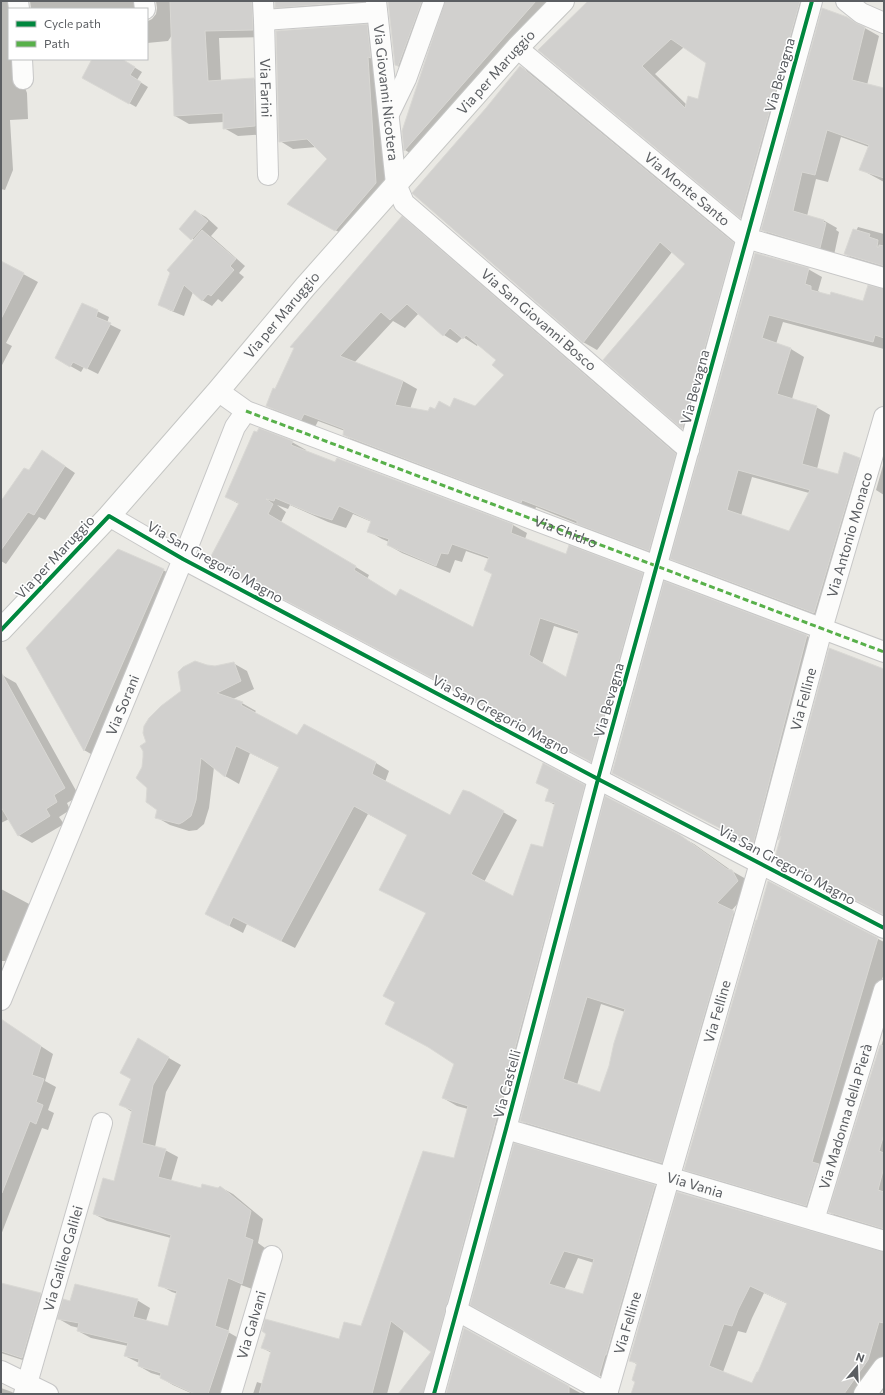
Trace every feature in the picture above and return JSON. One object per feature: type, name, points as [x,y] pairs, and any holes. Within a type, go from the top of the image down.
[{"type":"street","points":[[389,114],[406,80],[434,1]]},
{"type":"street","name":"Via per Maruggio","points":[[1,630],[109,516],[218,391],[305,287],[517,48],[563,1]]},
{"type":"street","name":"Via Bevagna","points":[[598,779],[812,1]]},
{"type":"street","points":[[846,1],[862,13],[884,23]]},
{"type":"street","points":[[263,10],[376,6]]},
{"type":"street","name":"Via Giovanni Nicotera","points":[[376,6],[396,184]]},
{"type":"street","name":"Via Farini","points":[[263,10],[268,175]]},
{"type":"street","name":"Via Monte Santo","points":[[517,48],[746,238],[884,278]]},
{"type":"street","points":[[22,60],[23,79]]},
{"type":"street","name":"Via San Giovanni Bosco","points":[[396,184],[404,203],[689,450]]},
{"type":"street","name":"Via Chidro","points":[[218,391],[246,411],[884,652]]},
{"type":"street","name":"Via Sorani","points":[[1,1000],[183,559],[235,427],[246,411]]},
{"type":"street","name":"Via Antonio Monaco","points":[[822,629],[884,417]]},
{"type":"street","name":"Via San Gregorio Magno","points":[[109,516],[183,559],[598,779],[884,928]]},
{"type":"street","name":"Via Felline","points":[[608,1394],[760,863],[822,629]]},
{"type":"street","name":"Via Castelli","points":[[434,1394],[506,1129],[598,779]]},
{"type":"street","name":"Via Madonna della Pierà","points":[[814,1220],[884,990]]},
{"type":"street","name":"Via Galileo Galilei","points":[[25,1389],[102,1123]]},
{"type":"street","name":"Via Vania","points":[[506,1129],[884,1241]]},
{"type":"street","name":"Via Galvani","points":[[231,1394],[272,1256]]},
{"type":"street","points":[[456,1310],[608,1394]]},
{"type":"street","points":[[866,1394],[884,1368]]},
{"type":"street","points":[[1,1371],[25,1389],[48,1394]]},
{"type":"building","points":[[170,1],[252,1],[253,30],[205,31],[208,81],[254,78],[255,126],[223,129],[223,113],[174,116]]},
{"type":"building","points":[[275,1],[365,1],[275,8]]},
{"type":"building","points":[[388,1],[422,1],[398,66],[395,65]]},
{"type":"building","points":[[445,1],[536,1],[404,151],[402,131]]},
{"type":"building","points":[[588,1],[800,1],[740,218],[538,50]],"holes":[[[671,39],[706,63],[698,99],[688,96],[685,108],[642,66]]]},
{"type":"building","points":[[822,8],[847,17],[865,27],[852,80],[884,88],[884,178],[859,170],[869,145],[827,130],[815,175],[802,172],[793,211],[824,220],[823,222],[826,223],[820,248],[761,230]]},
{"type":"building","points":[[367,24],[371,58],[368,57],[376,183],[335,231],[287,204],[327,159],[307,139],[279,142],[276,31]]},
{"type":"building","points":[[91,60],[124,60],[135,67],[130,75],[141,82],[129,104],[82,78]]},
{"type":"building","points":[[520,66],[734,243],[682,429],[603,360],[685,264],[660,242],[583,343],[412,193],[486,108]]},
{"type":"building","points":[[195,210],[208,221],[191,240],[179,229]]},
{"type":"building","points":[[402,216],[676,454],[649,551],[577,524],[577,521],[522,500],[521,503],[343,435],[344,429],[304,414],[301,420],[266,406],[273,388],[275,389],[294,348],[290,347]],"holes":[[[407,304],[443,336],[450,328],[463,339],[466,335],[496,360],[492,365],[504,375],[475,406],[454,398],[450,407],[439,401],[435,409],[430,407],[428,411],[395,405],[403,381],[340,356],[381,312],[390,320]]]},
{"type":"building","points":[[853,229],[870,234],[869,237],[878,240],[877,247],[879,247],[879,245],[884,246],[884,266],[844,254]]},
{"type":"building","points":[[202,230],[236,259],[230,266],[234,270],[211,296],[208,294],[202,301],[184,285],[173,311],[158,305],[170,273],[167,270]]},
{"type":"building","points":[[755,253],[809,268],[805,284],[811,286],[811,290],[830,295],[831,292],[863,301],[868,285],[884,289],[884,338],[875,335],[873,342],[769,315],[762,338],[791,348],[777,394],[817,406],[802,464],[838,474],[844,452],[860,458],[814,613],[670,559]],"holes":[[[738,470],[810,490],[789,531],[727,510]]]},
{"type":"building","points":[[1,261],[24,273],[1,319]]},
{"type":"building","points":[[82,303],[98,310],[96,317],[111,323],[87,369],[73,362],[70,367],[55,358]]},
{"type":"building","points":[[259,428],[293,441],[291,445],[335,462],[337,458],[513,524],[511,533],[566,554],[569,545],[643,573],[591,762],[209,560],[239,503],[225,497],[254,431],[257,432]],"holes":[[[275,498],[313,514],[332,520],[339,506],[371,521],[367,532],[389,539],[387,545],[436,566],[441,553],[448,554],[452,544],[489,557],[484,570],[492,574],[473,627],[400,589],[396,596],[354,570],[356,566],[268,514],[273,504],[266,499],[274,501]],[[540,618],[579,631],[566,677],[529,655]]]},
{"type":"building","points":[[42,450],[65,466],[34,515],[28,512],[1,550],[1,501],[24,468],[29,470]]},
{"type":"building","points":[[118,549],[164,569],[84,751],[26,648]]},
{"type":"building","points":[[664,581],[807,635],[753,845],[612,773]]},
{"type":"building","points":[[829,648],[884,669],[884,915],[775,857],[781,836],[778,840]]},
{"type":"building","points":[[195,661],[215,666],[234,662],[241,681],[217,693],[243,702],[241,705],[297,735],[304,724],[376,762],[372,774],[450,815],[463,790],[470,792],[504,811],[471,874],[513,896],[531,844],[543,847],[555,803],[545,801],[549,789],[536,783],[543,763],[585,785],[423,1394],[398,1394],[431,1352],[391,1321],[372,1394],[259,1394],[271,1351],[261,1348],[266,1334],[262,1331],[265,1319],[339,1339],[344,1322],[361,1326],[423,1151],[454,1158],[468,1106],[442,1098],[454,1064],[428,1047],[385,1024],[395,1002],[383,996],[426,913],[379,890],[407,835],[354,806],[281,941],[233,917],[229,926],[205,914],[279,767],[236,746],[225,777],[201,758],[196,800],[191,816],[179,824],[155,818],[157,810],[146,802],[147,788],[136,778],[142,767],[143,751],[140,746],[146,742],[143,733],[144,726],[149,718],[161,706],[181,691],[178,672],[183,667]]},
{"type":"building","points":[[1,672],[65,788],[54,795],[57,802],[46,809],[50,816],[18,836],[1,807]]},
{"type":"building","points":[[605,796],[680,835],[727,869],[732,870],[738,881],[717,903],[734,911],[662,1163],[520,1121]],"holes":[[[587,997],[625,1009],[600,1092],[563,1079]]]},
{"type":"building","points":[[768,881],[878,938],[812,1162],[819,1164],[806,1206],[684,1170]]},
{"type":"building","points":[[1,1019],[41,1046],[32,1075],[44,1079],[36,1102],[43,1105],[36,1124],[30,1121],[2,1193],[1,1193]]},
{"type":"building","points":[[138,1038],[169,1057],[153,1085],[142,1143],[166,1149],[158,1177],[201,1188],[202,1184],[218,1188],[220,1186],[251,1211],[245,1237],[253,1240],[242,1284],[228,1278],[215,1326],[229,1331],[208,1394],[195,1394],[160,1378],[161,1373],[138,1366],[139,1359],[124,1356],[128,1343],[77,1331],[79,1323],[57,1319],[63,1299],[70,1301],[75,1284],[138,1299],[133,1317],[168,1326],[177,1291],[158,1286],[171,1235],[93,1214],[103,1178],[114,1181],[132,1110],[119,1105],[131,1079],[120,1073]]},
{"type":"building","points":[[880,1045],[884,1046],[884,1134],[879,1151],[884,1153],[884,1167],[878,1190],[884,1192],[884,1229],[828,1212]]},
{"type":"building","points":[[514,1143],[655,1185],[599,1376],[470,1305]],"holes":[[[564,1251],[594,1259],[583,1294],[549,1284]]]},
{"type":"building","points":[[677,1192],[884,1252],[884,1323],[879,1322],[868,1360],[844,1394],[631,1394],[635,1382],[632,1380],[637,1363],[629,1361]],"holes":[[[750,1286],[787,1303],[752,1383],[709,1366],[724,1324],[732,1326]]]},
{"type":"building","points":[[1,1283],[41,1293],[22,1358],[1,1351]]},
{"type":"building","points":[[464,1328],[569,1386],[569,1394],[446,1394]]},
{"type":"marked path","points":[[246,411],[884,652]]},
{"type":"cycle path","points":[[434,1394],[506,1129],[598,779],[812,1]]},
{"type":"cycle path","points":[[1,630],[109,516],[183,559],[598,779],[884,928]]}]
